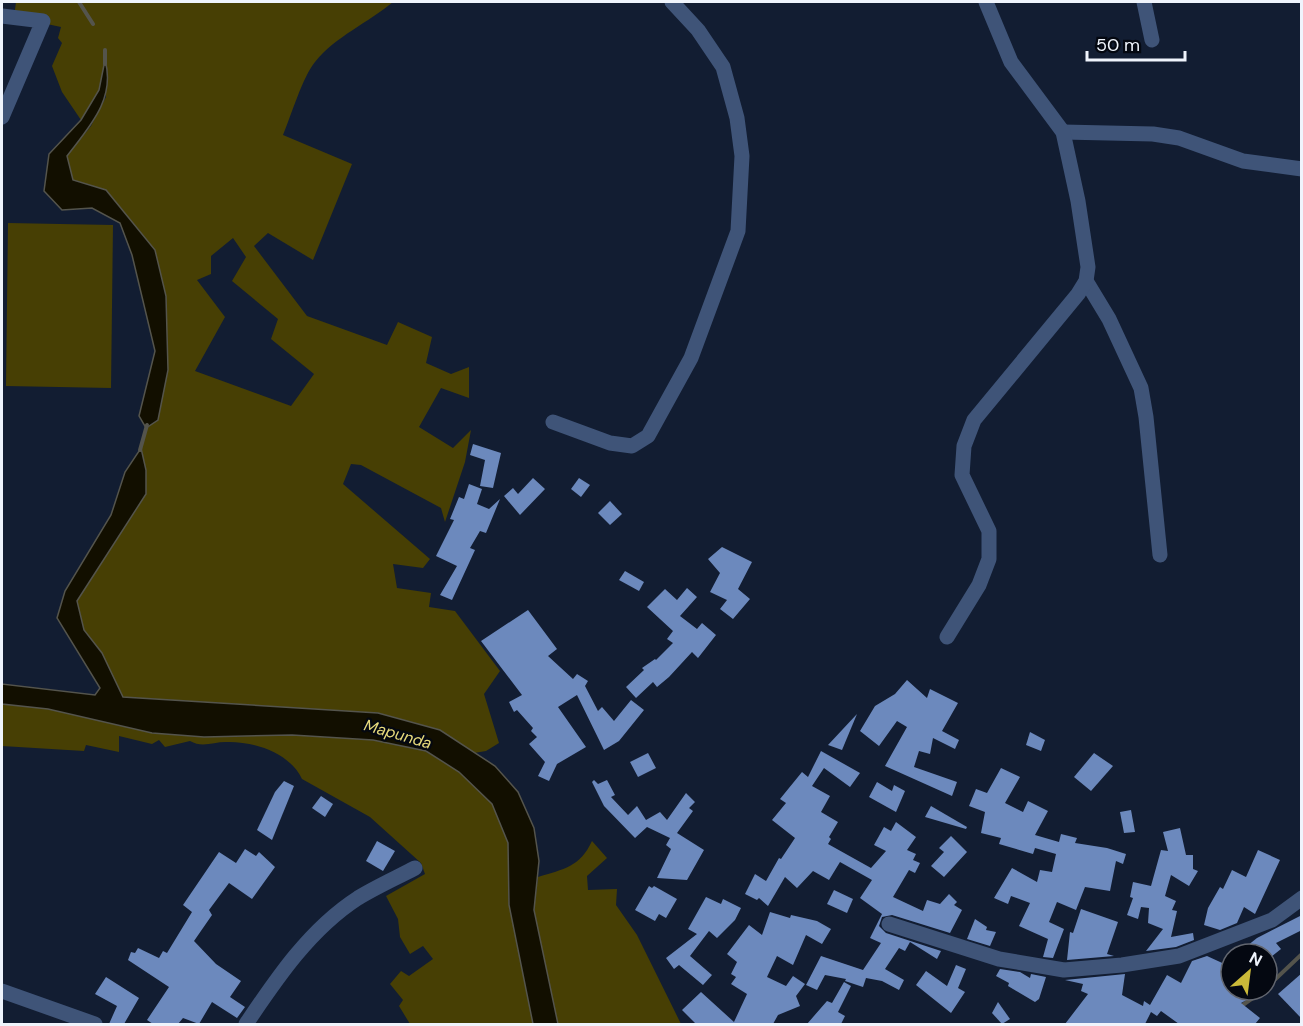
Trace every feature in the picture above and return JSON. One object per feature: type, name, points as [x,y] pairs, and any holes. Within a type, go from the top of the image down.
[{"type":"street","points":[[553,422],[610,443],[632,446],[648,436],[691,358],[738,231],[742,156],[737,118],[723,68],[698,30],[672,2]]},
{"type":"street","points":[[947,637],[979,585],[989,559],[989,531],[962,475],[964,446],[974,420],[1078,294],[1086,281],[1088,267],[1078,201],[1063,132],[1011,62],[986,2]]},
{"type":"street","points":[[1144,2],[1152,40]]},
{"type":"street","points":[[2,16],[43,21],[2,117]]},
{"type":"street","points":[[1063,132],[1153,134],[1179,138],[1243,161],[1302,169]]},
{"type":"street","points":[[1086,281],[1109,319],[1141,388],[1160,555]]},
{"type":"street","points":[[246,1024],[289,963],[327,922],[357,899],[415,868]]},
{"type":"street","points":[[889,924],[999,959],[1064,970],[1122,965],[1179,956],[1272,920],[1302,898]]},
{"type":"street","points":[[2,991],[95,1024]]},
{"type":"shaded area","points":[[16,2],[393,2],[342,37],[315,62],[302,86],[283,135],[352,164],[313,260],[268,233],[254,246],[307,316],[387,345],[398,322],[432,337],[426,363],[451,374],[469,367],[469,398],[441,388],[419,427],[453,448],[471,430],[465,462],[445,522],[441,508],[361,465],[351,464],[343,484],[430,559],[423,568],[393,564],[397,588],[431,593],[429,607],[455,611],[500,671],[484,694],[499,743],[486,751],[474,753],[440,730],[378,713],[123,697],[102,653],[84,630],[77,601],[146,494],[146,470],[141,448],[146,428],[158,420],[166,296],[106,191],[73,180],[67,156],[91,126],[106,97],[105,62],[99,90],[81,120],[62,92],[52,66],[62,43],[58,38],[61,27],[14,17]],"holes":[[[233,238],[246,257],[232,281],[278,319],[271,339],[314,374],[291,406],[195,371],[225,317],[197,280],[211,274],[211,256]]]},
{"type":"shaded area","points":[[8,223],[113,225],[111,388],[6,386]]},
{"type":"shaded area","points":[[2,704],[48,709],[152,733],[204,737],[292,735],[373,740],[425,751],[459,772],[493,804],[508,843],[509,905],[533,1024],[410,1024],[399,1006],[403,1000],[390,984],[401,971],[409,976],[433,959],[423,946],[410,954],[400,937],[398,919],[386,896],[425,874],[421,863],[370,817],[302,779],[289,762],[280,756],[259,746],[237,742],[203,744],[190,741],[165,747],[159,740],[152,744],[119,736],[119,752],[86,745],[84,751],[2,746]]},
{"type":"shaded area","points":[[592,841],[607,858],[587,876],[588,890],[617,889],[616,905],[637,935],[681,1024],[558,1024],[534,910],[538,877],[576,862]]},
{"type":"water","points":[[105,60],[107,87],[104,100],[92,123],[67,156],[73,180],[106,190],[155,250],[166,296],[168,370],[158,420],[146,428],[139,416],[155,351],[132,255],[120,223],[92,208],[62,210],[44,191],[49,154],[81,120],[99,90]]},
{"type":"water","name":"Mapunda","points":[[141,448],[146,470],[146,494],[77,601],[84,630],[102,653],[123,697],[378,713],[440,730],[495,766],[518,792],[534,828],[539,861],[534,910],[558,1024],[533,1024],[509,905],[508,843],[492,804],[459,772],[426,751],[373,740],[292,735],[204,737],[152,733],[48,709],[2,704],[2,684],[95,695],[100,688],[57,618],[65,591],[111,515],[125,472]]},
{"type":"building","points":[[473,444],[501,453],[493,488],[480,486],[485,460],[470,455]]},
{"type":"building","points":[[533,478],[545,489],[520,515],[504,496],[513,488],[518,494]]},
{"type":"building","points":[[579,478],[590,485],[581,497],[571,489]]},
{"type":"building","points":[[469,484],[482,489],[477,504],[489,509],[500,499],[486,533],[480,531],[470,548],[475,550],[452,600],[440,595],[457,566],[436,556],[454,520],[450,519],[459,497],[464,499]]},
{"type":"building","points":[[610,501],[622,514],[610,525],[598,513]]},
{"type":"building","points":[[722,547],[752,562],[738,589],[750,599],[733,619],[720,609],[727,600],[710,592],[720,573],[708,559]]},
{"type":"building","points":[[625,571],[644,582],[639,591],[619,580]]},
{"type":"building","points":[[687,588],[697,597],[680,616],[697,629],[702,623],[716,635],[698,658],[692,652],[657,687],[653,682],[636,698],[626,687],[644,670],[642,668],[656,660],[673,643],[667,639],[673,631],[647,607],[665,589],[677,600]]},
{"type":"building","points":[[528,610],[557,649],[548,656],[573,679],[577,674],[588,681],[585,686],[598,711],[602,707],[614,721],[631,700],[644,710],[619,741],[604,750],[577,695],[558,707],[586,747],[557,764],[549,781],[538,776],[545,762],[529,744],[537,737],[531,731],[533,728],[517,710],[514,712],[509,702],[522,695],[481,641]]},
{"type":"building","points":[[907,680],[927,698],[930,689],[958,703],[942,731],[959,740],[955,749],[933,738],[930,754],[919,751],[914,767],[957,782],[952,796],[885,766],[907,727],[897,721],[879,746],[860,731],[875,706],[895,694]]},
{"type":"building","points":[[857,714],[842,750],[828,745]]},
{"type":"building","points":[[1030,732],[1045,740],[1041,751],[1026,745]]},
{"type":"building","points":[[821,751],[860,773],[850,787],[824,768],[812,786],[830,796],[821,812],[838,822],[829,837],[831,839],[828,844],[871,868],[886,851],[874,845],[884,827],[891,831],[896,822],[916,837],[907,850],[916,854],[913,860],[920,863],[915,873],[909,870],[893,897],[923,911],[927,900],[940,904],[949,894],[957,902],[954,905],[962,910],[950,933],[892,915],[882,917],[879,926],[886,933],[941,951],[937,959],[910,942],[905,951],[899,948],[885,969],[904,980],[899,990],[882,981],[866,978],[863,987],[845,981],[846,979],[825,975],[817,990],[806,985],[821,956],[863,970],[881,943],[870,938],[882,914],[860,898],[872,880],[840,862],[829,880],[813,871],[797,888],[785,877],[768,906],[759,898],[757,900],[745,894],[755,874],[766,881],[779,858],[781,859],[795,838],[772,820],[786,803],[780,799],[802,772],[808,777]]},
{"type":"building","points":[[648,753],[656,768],[638,777],[630,762]]},
{"type":"building","points":[[1094,753],[1113,766],[1091,791],[1074,777]]},
{"type":"building","points":[[1001,768],[1020,777],[1005,803],[1023,812],[1028,801],[1048,811],[1035,835],[1059,842],[1061,834],[1077,838],[1075,843],[1107,848],[1126,854],[1123,864],[1116,861],[1110,891],[1085,887],[1076,910],[1057,902],[1049,922],[1064,929],[1053,958],[1043,957],[1048,939],[1019,926],[1030,903],[1011,896],[1008,904],[994,898],[1012,868],[1037,882],[1040,870],[1052,872],[1056,854],[1035,848],[1033,854],[999,844],[1001,838],[981,833],[985,812],[969,806],[976,789],[987,793]]},
{"type":"building","points":[[594,780],[598,784],[607,780],[615,795],[611,797],[628,815],[637,806],[646,820],[660,812],[667,820],[686,793],[695,802],[689,808],[693,811],[677,833],[704,850],[687,880],[657,878],[671,849],[666,845],[670,838],[647,827],[635,838],[604,806],[592,782]]},
{"type":"building","points":[[284,781],[294,786],[272,840],[257,830],[275,792]]},
{"type":"building","points":[[877,782],[892,791],[894,785],[905,791],[896,812],[869,797]]},
{"type":"building","points":[[321,796],[333,804],[325,817],[312,808]]},
{"type":"building","points":[[931,806],[967,827],[966,829],[925,817]]},
{"type":"building","points":[[1131,810],[1135,832],[1124,833],[1120,812]]},
{"type":"building","points":[[1180,828],[1186,855],[1193,855],[1193,869],[1198,871],[1189,886],[1171,875],[1165,896],[1176,901],[1172,910],[1177,911],[1171,937],[1193,933],[1194,940],[1176,947],[1146,951],[1163,929],[1148,923],[1149,908],[1141,907],[1138,919],[1127,915],[1133,898],[1130,897],[1133,882],[1151,886],[1161,850],[1168,851],[1163,832]]},
{"type":"building","points":[[951,836],[967,852],[944,877],[931,866],[944,852],[939,848]]},
{"type":"building","points":[[377,841],[395,851],[383,871],[366,861]]},
{"type":"building","points":[[245,849],[256,856],[259,852],[275,867],[252,899],[229,883],[209,910],[212,915],[194,941],[216,964],[241,981],[230,997],[245,1007],[237,1018],[212,1002],[199,1024],[183,1018],[178,1024],[153,1024],[147,1020],[169,987],[128,960],[131,952],[135,953],[138,948],[159,958],[163,951],[167,953],[192,912],[183,905],[219,852],[236,863]]},
{"type":"building","points":[[1258,850],[1280,860],[1255,914],[1244,907],[1237,923],[1220,930],[1204,925],[1208,908],[1220,887],[1223,889],[1232,870],[1246,877]]},
{"type":"building","points":[[649,886],[652,888],[654,886],[677,899],[666,918],[659,914],[655,921],[635,910]]},
{"type":"building","points":[[834,890],[853,899],[847,913],[827,904]]},
{"type":"building","points":[[706,897],[721,904],[723,899],[741,908],[735,920],[717,938],[709,931],[690,956],[712,975],[703,985],[679,965],[674,969],[666,958],[697,934],[688,929]]},
{"type":"building","points":[[1081,909],[1118,922],[1107,954],[1114,956],[1067,960],[1070,932],[1073,933]]},
{"type":"building","points":[[770,912],[790,918],[791,915],[817,921],[831,929],[822,944],[806,935],[793,965],[777,956],[767,977],[786,986],[793,976],[805,984],[796,996],[800,1006],[778,1015],[773,1024],[696,1024],[682,1010],[701,992],[734,1022],[747,994],[731,984],[736,977],[731,974],[737,962],[727,954],[749,925],[762,935]]},
{"type":"building","points":[[1302,915],[1302,930],[1278,942],[1252,942]]},
{"type":"building","points":[[975,919],[987,927],[986,930],[996,932],[990,946],[967,939]]},
{"type":"building","points":[[1207,956],[1219,962],[1219,1002],[1243,1002],[1241,1003],[1260,1018],[1255,1024],[1179,1024],[1161,1011],[1157,1016],[1151,1012],[1145,1024],[1065,1024],[1088,994],[1081,991],[1083,984],[1065,980],[1125,974],[1122,995],[1143,1006],[1144,1001],[1150,1005],[1167,975],[1181,983],[1192,961]]},
{"type":"building","points":[[956,965],[966,969],[958,988],[965,992],[951,1013],[916,985],[926,971],[947,986]]},
{"type":"building","points":[[1000,969],[1020,972],[1030,978],[1031,974],[1046,977],[1039,999],[1035,1002],[1008,986],[1009,983],[996,976]]},
{"type":"building","points":[[1302,973],[1302,1019],[1279,995]]},
{"type":"building","points":[[106,977],[139,998],[124,1024],[109,1024],[117,1006],[95,994]]},
{"type":"building","points":[[844,982],[851,986],[838,1012],[845,1016],[841,1024],[807,1024],[827,1001],[832,1003]]},
{"type":"building","points":[[998,1002],[1010,1019],[1002,1024],[992,1013]]},
{"type":"waterway","points":[[79,2],[93,24]]},
{"type":"waterway","points":[[105,50],[105,64]]},
{"type":"waterway","points":[[140,450],[147,425]]},
{"type":"waterway","points":[[1279,976],[1302,954]]},
{"type":"waterway","points":[[1240,1007],[1247,1002]]}]
